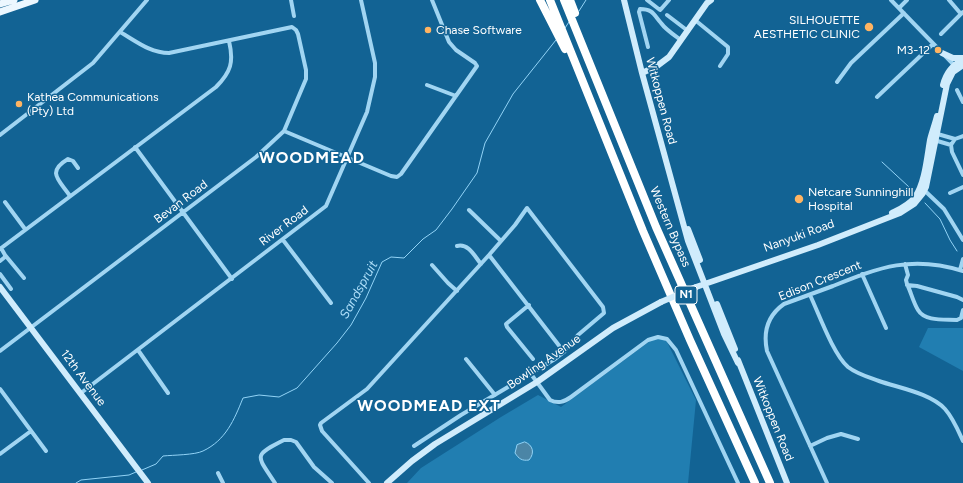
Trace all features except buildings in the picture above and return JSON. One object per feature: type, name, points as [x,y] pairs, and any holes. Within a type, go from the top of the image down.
[{"type":"highway","points":[[540,0],[552,16]]},
{"type":"highway","points":[[550,0],[552,16]]},
{"type":"highway","name":"Western Bypass","points":[[566,1],[600,79],[607,105],[656,226],[770,483]]},
{"type":"highway","name":"N1","points":[[552,16],[593,107],[643,231],[690,340],[755,483]]},
{"type":"main road","points":[[0,4],[14,0]]},
{"type":"main road","points":[[0,12],[34,0]]},
{"type":"main road","name":"Witkoppen Road","points":[[624,0],[642,73],[679,208],[679,213],[688,241],[704,284],[735,349],[738,363],[787,483]]},
{"type":"main road","points":[[642,73],[662,64],[669,57],[709,1]]},
{"type":"main road","points":[[942,53],[953,58],[963,59]]},
{"type":"main road","points":[[955,67],[963,59]]},
{"type":"main road","name":"Nanyuki Road","points":[[704,284],[754,263],[795,250],[883,216],[902,208],[910,202],[922,188],[926,163],[935,133],[947,73],[955,67],[963,64]]},
{"type":"main road","name":"Bowling Avenue","points":[[387,483],[412,461],[436,444],[537,382],[613,328],[660,302],[704,284]]},
{"type":"main road","name":"12th Avenue","points":[[0,287],[148,483]]},
{"type":"street","points":[[0,135],[100,57],[147,0]]},
{"type":"street","points":[[290,0],[294,16]]},
{"type":"street","name":"River Road","points":[[81,393],[326,206],[370,104],[375,77],[374,62],[361,0]]},
{"type":"street","points":[[284,131],[347,159],[391,176],[399,175],[456,96],[477,64],[456,50],[449,42],[432,0]]},
{"type":"street","points":[[647,0],[660,10],[668,2],[662,0]]},
{"type":"street","points":[[891,0],[955,67]]},
{"type":"street","points":[[899,8],[907,0]]},
{"type":"street","points":[[941,34],[962,13],[949,0]]},
{"type":"street","points":[[648,46],[639,12],[640,10],[649,10],[656,16],[660,23],[681,40]]},
{"type":"street","points":[[837,82],[854,60],[904,13]]},
{"type":"street","points":[[667,16],[688,31]]},
{"type":"street","points":[[695,20],[728,47],[728,54],[720,66]]},
{"type":"street","name":"Bevan Road","points":[[0,351],[249,163],[284,131],[306,79],[306,70],[298,34],[295,28],[290,27],[229,41]]},
{"type":"street","points":[[24,278],[0,249],[212,90],[220,83],[228,72],[232,63],[232,54],[229,41],[165,53],[148,48],[120,32]]},
{"type":"street","points":[[877,97],[934,44]]},
{"type":"street","points":[[427,85],[456,96]]},
{"type":"street","points":[[957,90],[963,102]]},
{"type":"street","points":[[935,133],[955,139]]},
{"type":"street","points":[[963,136],[955,139],[951,144],[952,152],[963,175]]},
{"type":"street","points":[[933,139],[951,144]]},
{"type":"street","points":[[135,147],[232,279]]},
{"type":"street","points":[[70,196],[56,176],[56,170],[67,159],[73,161],[78,168]]},
{"type":"street","points":[[950,193],[963,187]]},
{"type":"street","points":[[922,188],[944,210],[963,238]]},
{"type":"street","points":[[5,202],[25,229]]},
{"type":"street","points":[[369,483],[321,430],[320,425],[325,418],[368,389],[489,255],[515,225],[526,208],[603,307],[605,312],[578,335],[564,352],[414,446]]},
{"type":"street","points":[[469,210],[501,241]]},
{"type":"street","points":[[283,240],[331,303]]},
{"type":"street","points":[[459,244],[467,247],[481,264]]},
{"type":"street","points":[[0,262],[5,255]]},
{"type":"street","points":[[489,255],[564,352]]},
{"type":"street","points":[[961,271],[963,259]]},
{"type":"street","points":[[905,264],[908,275],[906,280],[907,285],[918,309],[924,316],[958,320],[961,318],[963,310]]},
{"type":"street","name":"Edison Crescent","points":[[827,483],[767,351],[765,334],[768,322],[784,304],[881,268],[905,264],[928,264],[961,271]]},
{"type":"street","points":[[432,265],[448,283],[457,290]]},
{"type":"street","points":[[0,274],[11,289]]},
{"type":"street","points":[[862,274],[886,328]]},
{"type":"street","points":[[907,285],[917,286],[963,300]]},
{"type":"street","points":[[810,295],[836,351],[848,366],[865,376],[919,394],[937,402],[945,409],[952,419],[963,441]]},
{"type":"street","points":[[529,305],[506,324],[533,359]]},
{"type":"street","points":[[531,374],[550,400],[558,402],[566,401],[648,340],[658,337],[667,339],[676,350],[738,483]]},
{"type":"street","points":[[138,350],[168,393]]},
{"type":"street","points":[[466,359],[495,395]]},
{"type":"street","points":[[0,389],[46,451]]},
{"type":"street","points":[[0,454],[31,431]]},
{"type":"street","points":[[810,446],[827,438],[841,434],[858,439]]},
{"type":"street","points":[[275,483],[261,461],[261,456],[265,450],[284,440],[288,440],[296,442],[314,467],[332,483]]},
{"type":"street","points":[[218,473],[223,483]]},
{"type":"shaded area","points":[[928,328],[963,328],[963,371],[919,347]]},
{"type":"shaded area","points":[[654,338],[666,340],[696,400],[688,483],[407,483],[421,468],[538,395],[561,407]]},
{"type":"shaded area","points":[[525,442],[530,445],[532,450],[532,455],[529,460],[521,459],[515,453],[517,445]]},
{"type":"waterway","name":"Sandspruit","points":[[579,11],[586,0]]},
{"type":"waterway","name":"Sandspruit","points":[[565,28],[569,22]]},
{"type":"waterway","name":"Sandspruit","points":[[142,470],[156,464],[163,456],[195,453],[203,451],[211,446],[218,441],[228,429],[243,398],[259,395],[279,397],[297,388],[351,325],[366,298],[382,262],[391,257],[404,258],[423,239],[436,230],[452,209],[477,173],[485,143],[513,94],[556,40]]},
{"type":"waterway","points":[[882,162],[909,187]]},
{"type":"waterway","points":[[925,203],[940,219],[957,251]]},
{"type":"waterway","name":"Sandspruit","points":[[76,483],[81,480],[129,475],[136,472]]},
{"type":"place","name":"SILHOUETTE AESTHETIC CLINIC","points":[[869,27]]},
{"type":"place","name":"Chase Software","points":[[428,30]]},
{"type":"place","name":"M3-12","points":[[938,50]]},
{"type":"place","name":"Kathea Communications (Pty) Ltd","points":[[19,104]]},
{"type":"place","name":"Netcare Sunninghill Hospital","points":[[799,199]]},
{"type":"district","name":"WOODMEAD","points":[[312,158]]},
{"type":"district","name":"WOODMEAD EXT","points":[[429,406]]}]
